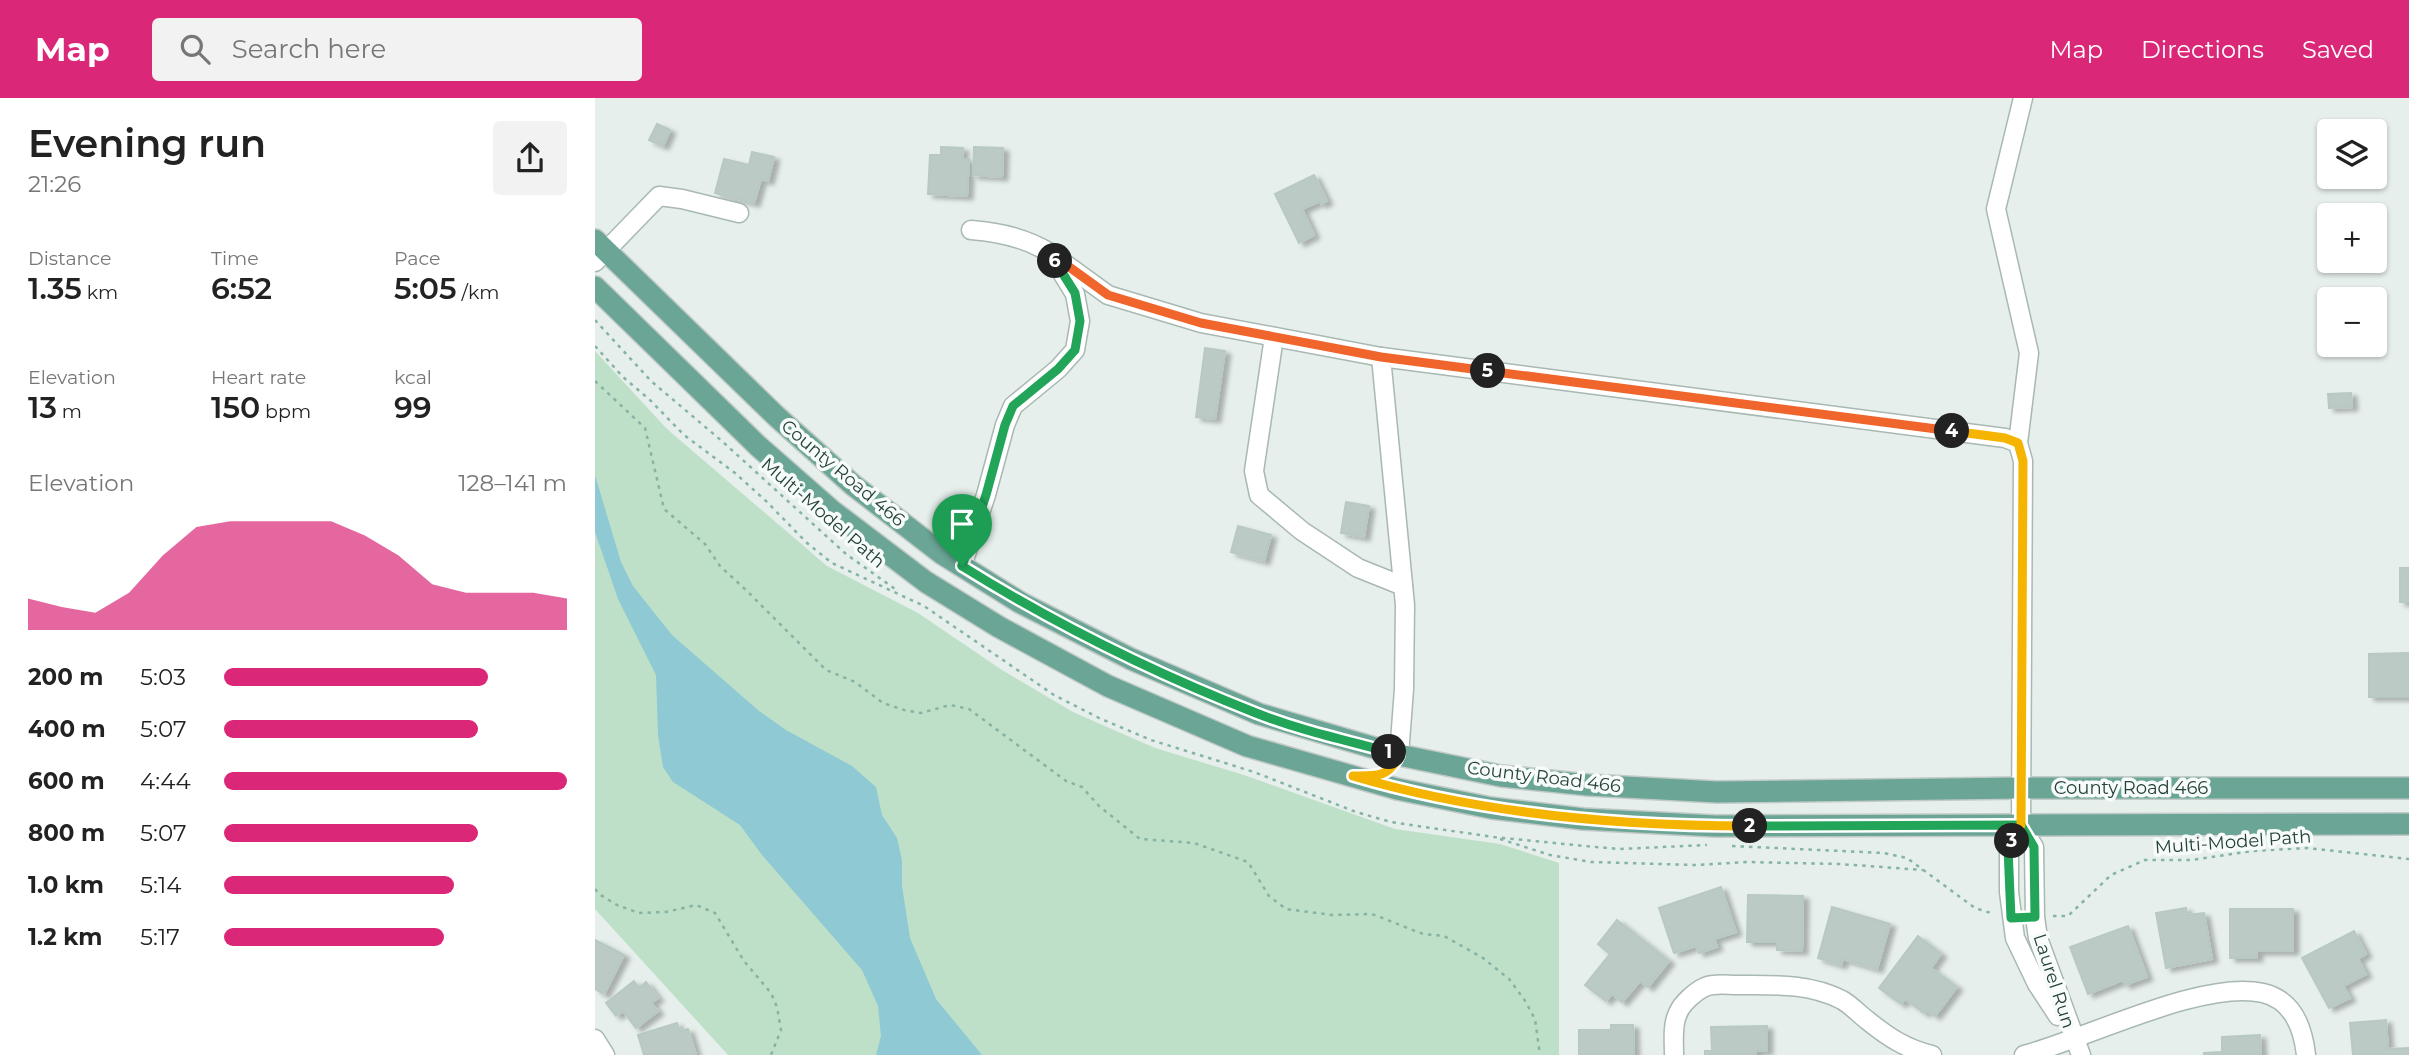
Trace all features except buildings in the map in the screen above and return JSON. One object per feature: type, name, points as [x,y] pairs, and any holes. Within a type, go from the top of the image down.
[{"type":"main road","name":"County Road 466","points":[[599,251],[853,485],[941,553],[1021,603],[1119,653],[1246,709],[1399,755],[1501,776],[1588,785],[1717,792],[2020,788],[2409,788]]},
{"type":"main road","name":"County Road 466","points":[[595,287],[758,446],[831,510],[926,582],[999,628],[1108,686],[1247,746],[1397,789],[1491,808],[1583,819],[1715,826],[2409,824]]},
{"type":"main road","points":[[1353,776],[1380,775],[1394,768],[1399,755]]},
{"type":"street","points":[[2021,825],[2023,461],[2018,443],[2029,353],[1996,209],[2023,98]]},
{"type":"street","points":[[599,251],[659,197],[682,199],[739,213]]},
{"type":"street","points":[[971,230],[1033,242],[1108,295],[1201,323],[1381,357],[1991,436],[2018,443]]},
{"type":"street","points":[[962,566],[1013,406],[1058,369],[1075,350],[1080,321],[1075,293],[1050,253]]},
{"type":"street","points":[[1274,337],[1254,471],[1259,495],[1302,531],[1358,568],[1403,586]]},
{"type":"street","points":[[1381,357],[1405,605],[1404,690],[1399,755]]},
{"type":"street","name":"Laurel Run","points":[[2021,825],[2034,847],[2035,917],[2040,943],[2077,1047],[2037,984],[2015,938],[2011,918],[2008,848],[2021,825]]},
{"type":"street","points":[[1674,1055],[1674,1030],[1678,1013],[1686,1002],[1705,987],[1717,985],[1784,985],[1824,993],[1844,1002],[1901,1050],[1932,1055]]},
{"type":"street","points":[[2024,1055],[2077,1047],[2199,997],[2254,992],[2266,994],[2290,1009],[2299,1021],[2306,1055]]},
{"type":"street","points":[[595,1039],[605,1055]]},
{"type":"path","name":"Multi-Model Path","points":[[595,320],[651,381],[723,442],[846,554],[901,593],[832,563],[807,543],[766,500],[684,435],[623,377],[595,346]]},
{"type":"path","points":[[595,381],[645,428],[664,509],[705,544],[720,566],[826,670],[855,682],[883,703],[904,710],[921,713],[950,705],[969,709],[1066,780],[1082,787],[1099,806],[1140,839],[1193,843],[1248,862],[1269,896],[1286,909],[1332,915],[1372,914],[1423,934],[1444,936],[1483,958],[1509,979],[1535,1019],[1540,1055]]},
{"type":"path","points":[[1713,845],[1619,849],[1493,837],[1550,855],[1591,862],[1696,865],[1746,862],[1840,864],[1923,870]]},
{"type":"path","points":[[1725,845],[1884,853],[1907,858],[1975,908],[2011,918]]},
{"type":"path","name":"Multi-Model Path","points":[[2035,917],[2068,916],[2112,875],[2145,860],[2191,860],[2253,851],[2307,848],[2409,859]]},
{"type":"path","points":[[595,889],[617,905],[639,913],[666,912],[696,905],[715,913],[744,961],[771,993],[777,1007],[781,1030],[771,1055]]},
{"type":"green space","points":[[595,351],[667,429],[827,566],[918,613],[1002,670],[1073,712],[1155,748],[1244,775],[1395,829],[1500,844],[1559,863],[1559,1055],[728,1055],[595,909]]},
{"type":"water","points":[[595,475],[621,562],[633,586],[672,635],[759,711],[786,730],[852,766],[876,787],[882,815],[897,838],[902,860],[902,886],[910,938],[936,999],[982,1055],[876,1055],[881,1036],[878,1006],[862,970],[762,855],[740,825],[673,782],[663,767],[658,735],[656,675],[618,599],[595,532]]},
{"type":"route","points":[[962,566],[1013,406],[1058,369],[1075,350],[1080,321],[1075,293],[1050,253],[1108,295],[1201,323],[1381,357],[2005,438],[2018,443],[2023,461],[2021,825],[2008,848],[2009,892],[2011,918],[2035,917],[2034,847],[2021,825],[1715,826],[1583,819],[1491,808],[1397,789],[1353,776],[1380,775],[1394,768],[1399,755],[1259,714],[1131,659],[1021,603],[962,566]]}]
